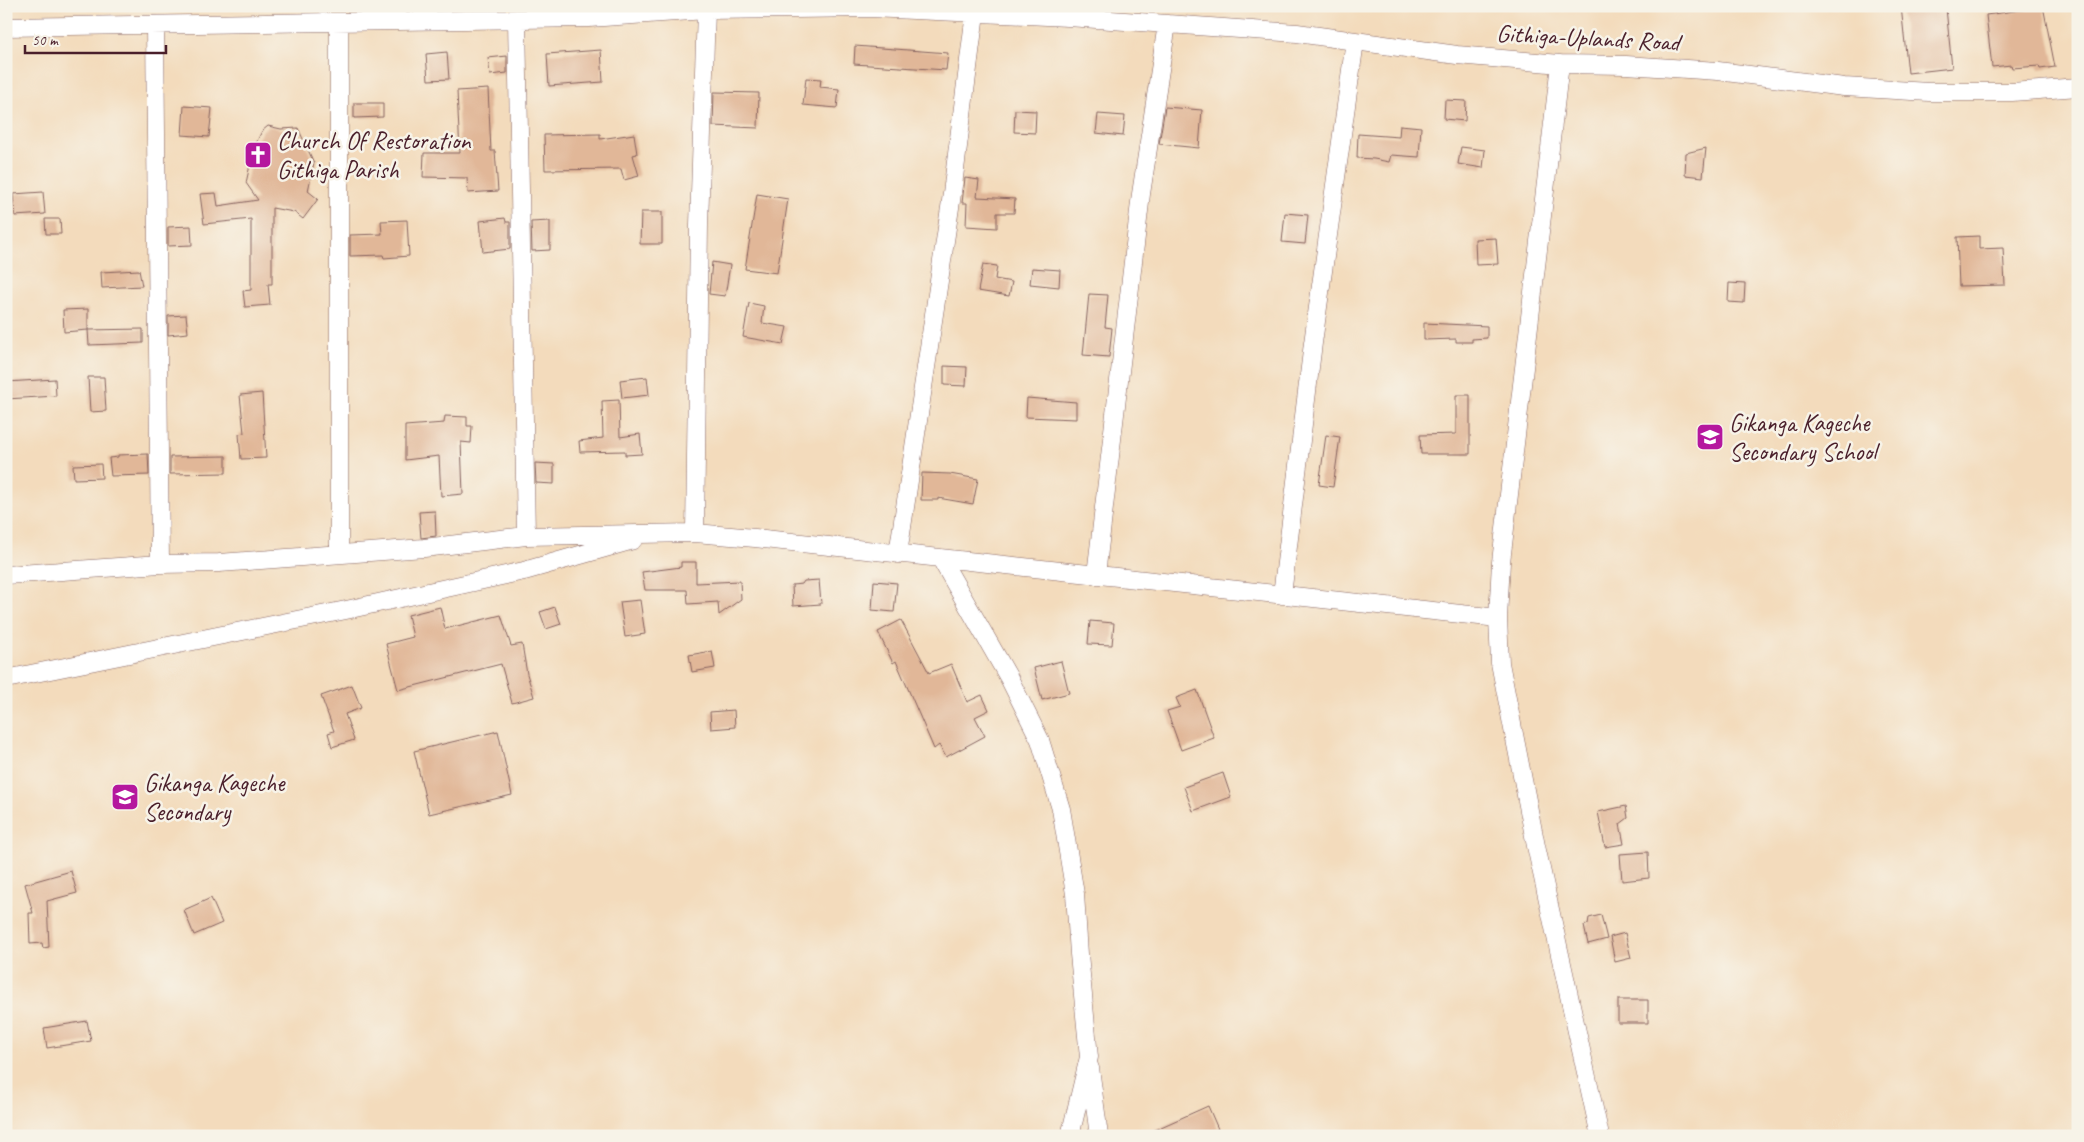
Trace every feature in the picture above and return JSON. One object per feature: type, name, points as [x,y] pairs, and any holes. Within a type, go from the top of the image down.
[{"type":"street","name":"Githiga-Uplands Road","points":[[6,27],[589,18],[710,8],[870,8],[1297,33],[1457,55],[1560,64],[1626,65],[1718,71],[1844,87],[1929,92],[2012,92],[2078,87]]},
{"type":"street","points":[[695,534],[699,225],[710,8]]},
{"type":"street","points":[[898,554],[951,201],[975,13]]},
{"type":"street","points":[[517,19],[526,536]]},
{"type":"street","points":[[339,23],[339,554]]},
{"type":"street","points":[[1096,575],[1141,194],[1166,24]]},
{"type":"street","points":[[155,25],[160,564]]},
{"type":"street","points":[[1282,595],[1313,343],[1355,41]]},
{"type":"street","points":[[1560,64],[1501,562],[1498,618],[1502,672],[1536,846],[1600,1136]]},
{"type":"street","points":[[6,679],[346,610],[524,571],[650,534]]},
{"type":"street","points":[[6,575],[160,564],[219,564],[424,548],[526,536],[695,534],[755,538],[1498,618]]},
{"type":"street","points":[[941,559],[1009,678],[1040,740],[1062,809],[1075,894],[1089,1058],[1099,1136]]},
{"type":"street","points":[[1070,1136],[1089,1058]]},
{"type":"building","points":[[1901,6],[1916,6],[1917,11],[1946,8],[1952,68],[1908,73]]},
{"type":"building","points":[[2028,6],[2043,6],[2055,67],[2040,69],[2039,66],[2012,68],[2011,65],[1992,67],[1986,15],[2028,9]]},
{"type":"building","points":[[855,46],[948,53],[946,70],[854,64]]},
{"type":"building","points":[[601,50],[603,82],[549,86],[547,54]]},
{"type":"building","points":[[447,52],[449,79],[428,80],[426,54]]},
{"type":"building","points":[[507,56],[507,73],[490,75],[488,58]]},
{"type":"building","points":[[806,78],[821,79],[820,87],[839,89],[837,108],[803,105]]},
{"type":"building","points":[[488,89],[491,151],[495,151],[498,191],[468,193],[467,178],[423,177],[424,153],[460,153],[457,91]]},
{"type":"building","points":[[714,92],[759,93],[758,128],[713,126]]},
{"type":"building","points":[[1445,100],[1466,101],[1465,121],[1444,119]]},
{"type":"building","points":[[354,103],[383,103],[383,117],[354,118]]},
{"type":"building","points":[[184,106],[212,108],[209,137],[182,135]]},
{"type":"building","points":[[1165,107],[1202,110],[1199,148],[1159,144]]},
{"type":"building","points":[[1015,110],[1036,111],[1035,133],[1014,132]]},
{"type":"building","points":[[1098,114],[1125,116],[1123,136],[1096,133]]},
{"type":"building","points":[[1400,125],[1421,127],[1419,157],[1391,155],[1389,162],[1357,158],[1358,134],[1399,137]]},
{"type":"building","points":[[268,126],[281,129],[298,128],[314,163],[308,191],[318,199],[303,219],[294,212],[272,208],[272,284],[268,284],[270,305],[245,307],[243,291],[251,290],[251,219],[204,224],[200,194],[216,193],[218,206],[258,200],[246,183],[254,147],[262,131]]},
{"type":"building","points":[[600,134],[600,139],[634,134],[637,154],[633,155],[639,176],[624,180],[621,169],[545,170],[544,135]]},
{"type":"building","points":[[1461,147],[1485,150],[1483,168],[1458,164]]},
{"type":"building","points":[[1706,148],[1703,177],[1685,175],[1686,153]]},
{"type":"building","points":[[965,178],[979,180],[977,197],[1015,199],[1014,213],[997,213],[997,228],[966,226],[967,203],[962,203]]},
{"type":"building","points":[[43,192],[45,214],[15,216],[13,194]]},
{"type":"building","points":[[757,194],[788,199],[777,273],[745,269]]},
{"type":"building","points":[[641,212],[662,212],[662,244],[640,244]]},
{"type":"building","points":[[1285,213],[1308,215],[1305,244],[1282,242]]},
{"type":"building","points":[[505,218],[506,222],[510,222],[510,249],[483,252],[480,221]]},
{"type":"building","points":[[45,219],[60,219],[61,234],[46,234]]},
{"type":"building","points":[[407,220],[409,256],[384,258],[383,255],[350,256],[350,235],[382,234],[381,221]]},
{"type":"building","points":[[550,221],[550,250],[532,251],[531,222]]},
{"type":"building","points":[[191,226],[192,245],[168,246],[168,227]]},
{"type":"building","points":[[1979,236],[1979,249],[2003,248],[2005,285],[1959,286],[1957,237]]},
{"type":"building","points":[[1496,238],[1498,264],[1476,265],[1475,239]]},
{"type":"building","points":[[712,262],[730,265],[725,296],[709,294]]},
{"type":"building","points":[[983,264],[997,266],[995,279],[1012,282],[1009,296],[978,291]]},
{"type":"building","points":[[1032,268],[1060,270],[1059,287],[1030,284]]},
{"type":"building","points":[[139,270],[142,286],[102,288],[101,272]]},
{"type":"building","points":[[1729,283],[1745,284],[1744,303],[1728,302]]},
{"type":"building","points":[[1089,294],[1108,295],[1105,327],[1112,328],[1109,357],[1083,355]]},
{"type":"building","points":[[749,303],[764,306],[762,323],[787,327],[783,344],[743,337]]},
{"type":"building","points":[[88,309],[88,330],[64,332],[63,310]]},
{"type":"building","points":[[186,315],[188,333],[168,335],[168,316]]},
{"type":"building","points":[[1424,323],[1487,326],[1487,338],[1472,339],[1472,342],[1456,342],[1456,339],[1424,340]]},
{"type":"building","points":[[143,329],[143,343],[89,345],[88,330]]},
{"type":"building","points":[[944,366],[967,367],[966,386],[944,385]]},
{"type":"building","points":[[88,377],[104,377],[106,411],[90,412]]},
{"type":"building","points":[[647,377],[649,395],[622,398],[620,380]]},
{"type":"building","points":[[55,379],[56,396],[6,399],[6,382]]},
{"type":"building","points":[[262,393],[266,458],[241,459],[239,434],[244,433],[240,395]]},
{"type":"building","points":[[1456,395],[1470,395],[1470,454],[1421,454],[1420,435],[1456,434]]},
{"type":"building","points":[[1027,398],[1076,402],[1076,419],[1026,417]]},
{"type":"building","points":[[619,400],[620,437],[640,434],[642,454],[625,455],[625,451],[580,452],[579,441],[603,438],[602,401]]},
{"type":"building","points":[[445,416],[467,417],[467,426],[472,426],[471,443],[461,442],[463,494],[441,496],[439,456],[405,460],[405,426],[444,423]]},
{"type":"building","points":[[1326,435],[1340,437],[1333,487],[1319,485]]},
{"type":"building","points":[[148,454],[149,475],[111,476],[109,458],[118,457],[118,455]]},
{"type":"building","points":[[226,456],[226,473],[170,474],[170,457]]},
{"type":"building","points":[[535,463],[554,464],[554,484],[536,483]]},
{"type":"building","points":[[101,464],[102,478],[74,479],[73,465]]},
{"type":"building","points":[[922,473],[950,474],[978,479],[973,504],[938,498],[938,500],[921,500]]},
{"type":"building","points":[[435,511],[436,536],[421,538],[419,512]]},
{"type":"building","points":[[681,562],[696,562],[696,583],[740,581],[741,599],[719,615],[718,602],[688,604],[687,590],[645,590],[642,572],[681,567]]},
{"type":"building","points":[[819,580],[821,604],[793,606],[792,585],[802,584],[804,581]]},
{"type":"building","points":[[874,581],[897,583],[894,612],[872,610]]},
{"type":"building","points":[[640,600],[645,634],[625,637],[620,602]]},
{"type":"building","points":[[440,607],[445,629],[501,615],[511,646],[522,644],[527,674],[534,697],[512,703],[501,664],[398,690],[386,644],[413,637],[408,615]]},
{"type":"building","points":[[555,607],[561,624],[546,629],[540,612]]},
{"type":"building","points":[[901,620],[929,673],[951,664],[967,702],[982,695],[989,710],[975,717],[985,736],[946,757],[939,745],[934,749],[896,661],[893,663],[878,632]]},
{"type":"building","points":[[1090,621],[1114,623],[1112,645],[1088,644]]},
{"type":"building","points":[[712,651],[715,668],[692,672],[689,655]]},
{"type":"building","points":[[1061,661],[1069,693],[1042,700],[1034,668]]},
{"type":"building","points":[[352,685],[361,708],[345,714],[354,740],[332,747],[328,733],[334,731],[321,696]]},
{"type":"building","points":[[1197,690],[1214,738],[1181,750],[1167,711],[1180,707],[1176,698]]},
{"type":"building","points":[[734,710],[735,727],[711,729],[710,712]]},
{"type":"building","points":[[498,731],[512,795],[429,814],[414,751]]},
{"type":"building","points":[[1223,773],[1231,797],[1193,811],[1184,787]]},
{"type":"building","points":[[1626,806],[1628,818],[1620,824],[1624,844],[1605,847],[1598,812]]},
{"type":"building","points":[[1648,852],[1649,878],[1622,881],[1620,854]]},
{"type":"building","points":[[71,871],[77,893],[47,901],[49,947],[43,948],[42,943],[30,944],[29,913],[33,913],[25,884]]},
{"type":"building","points":[[211,898],[222,923],[194,935],[184,910]]},
{"type":"building","points":[[1601,915],[1607,939],[1588,944],[1584,926],[1588,924],[1589,918]]},
{"type":"building","points":[[1625,933],[1631,958],[1615,962],[1610,937]]},
{"type":"building","points":[[1618,1000],[1648,1000],[1648,1023],[1618,1023]]},
{"type":"building","points":[[87,1021],[91,1041],[47,1048],[44,1028]]},
{"type":"building","points":[[1208,1106],[1218,1129],[1203,1136],[1141,1136]]},
{"type":"place","name":"Church Of Restoration Githiga Parish","points":[[258,155]]},
{"type":"place","name":"Gikanga Kageche Secondary School","points":[[1710,437]]},
{"type":"place","name":"Gikanga Kageche Secondary","points":[[125,797]]}]
